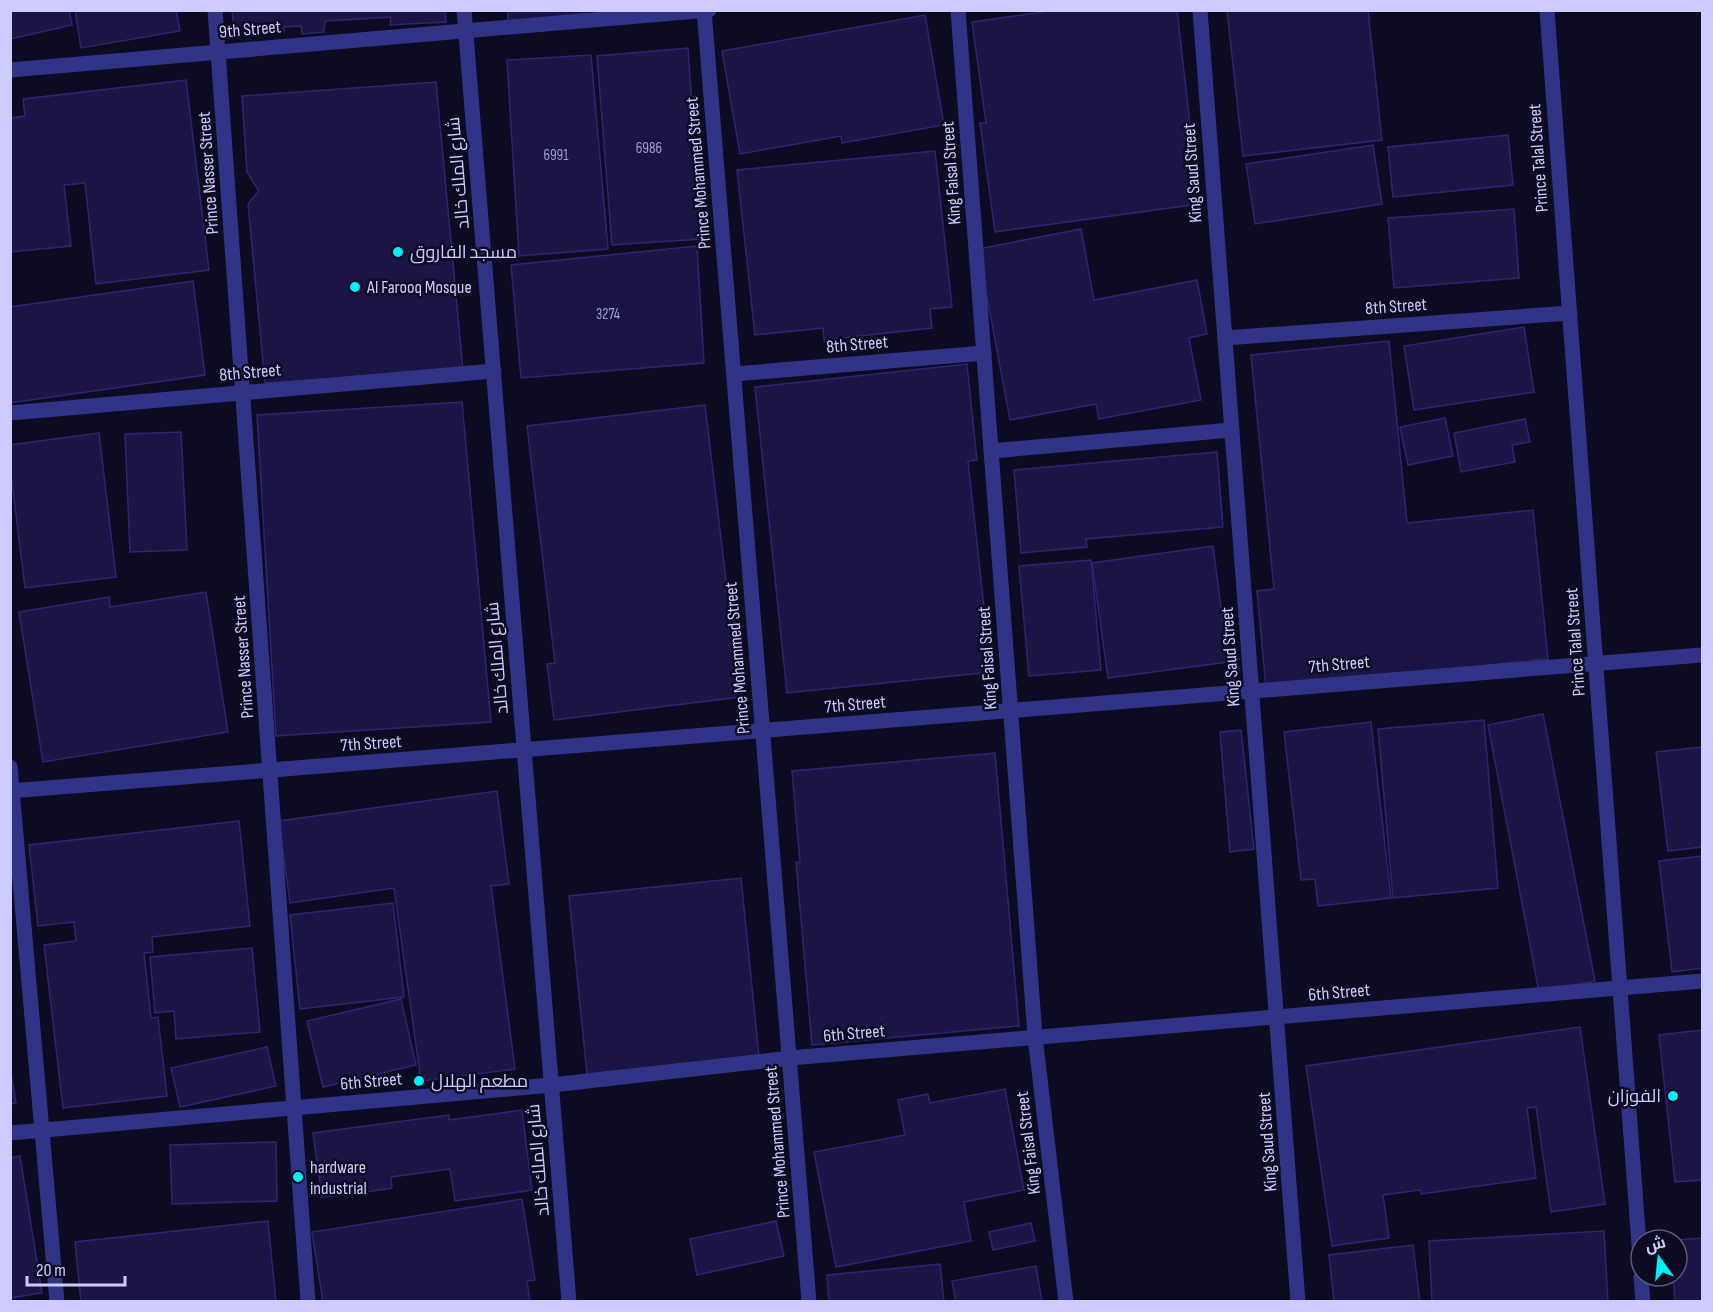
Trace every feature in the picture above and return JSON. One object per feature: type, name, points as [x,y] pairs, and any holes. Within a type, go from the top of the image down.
[{"type":"street","name":"Prince Nasser Street","points":[[214,10],[219,51],[308,1302]]},
{"type":"street","name":"شارع الملك خالد","points":[[464,10],[569,1302]]},
{"type":"street","name":"9th Street","points":[[10,70],[709,10]]},
{"type":"street","name":"King Faisal Street","points":[[958,10],[1035,1036],[1066,1302]]},
{"type":"street","name":"King Saud Street","points":[[1200,10],[1298,1302]]},
{"type":"street","name":"Prince Talal Street","points":[[1547,10],[1638,1228]]},
{"type":"street","name":"Prince Mohammed Street","points":[[704,11],[809,1302]]},
{"type":"street","name":"8th Street","points":[[1225,338],[1570,313]]},
{"type":"street","name":"8th Street","points":[[734,374],[984,353]]},
{"type":"street","name":"8th Street","points":[[10,413],[494,371]]},
{"type":"street","points":[[991,450],[1232,430]]},
{"type":"street","name":"7th Street","points":[[12,791],[1702,655]]},
{"type":"street","points":[[10,767],[57,1302]]},
{"type":"street","name":"6th Street","points":[[10,1133],[552,1085],[790,1058],[1702,981]]},
{"type":"building","points":[[10,10],[69,10],[72,25],[10,39]]},
{"type":"building","points":[[75,10],[176,10],[180,31],[81,48]]},
{"type":"building","points":[[232,10],[445,10],[446,22],[390,25],[391,17],[325,21],[324,32],[302,34],[301,26],[284,27],[284,32],[252,35],[252,28],[234,29]]},
{"type":"building","points":[[508,10],[584,10],[584,15],[508,21]]},
{"type":"building","points":[[1056,10],[1177,10],[1199,204],[995,232],[980,123],[986,123],[972,22]]},
{"type":"building","points":[[1227,10],[1368,10],[1382,140],[1243,156]]},
{"type":"building","points":[[925,15],[944,125],[842,143],[841,136],[740,154],[722,51]]},
{"type":"building","points":[[688,48],[701,239],[612,245],[597,56]]},
{"type":"building","points":[[591,55],[608,249],[519,256],[507,60]]},
{"type":"building","points":[[186,80],[209,270],[96,284],[85,183],[64,185],[71,246],[10,252],[10,118],[25,116],[23,99]]},
{"type":"building","name":"Al Farooq Mosque","points":[[436,82],[463,370],[265,383],[248,204],[259,191],[247,172],[242,96]]},
{"type":"building","points":[[1508,135],[1513,185],[1393,197],[1388,147]]},
{"type":"building","points":[[1373,145],[1382,204],[1255,224],[1246,164]]},
{"type":"building","points":[[935,151],[952,307],[930,309],[932,328],[824,340],[823,328],[755,335],[737,170]]},
{"type":"building","points":[[1514,209],[1519,278],[1394,288],[1388,218]]},
{"type":"building","points":[[1081,229],[1094,300],[1197,280],[1207,334],[1189,338],[1201,400],[1099,419],[1096,404],[1010,420],[978,249]]},
{"type":"building","points":[[697,246],[704,363],[521,378],[511,265]]},
{"type":"building","points":[[193,281],[205,375],[10,403],[10,307]]},
{"type":"building","points":[[1524,327],[1534,392],[1414,410],[1404,346]]},
{"type":"building","points":[[1389,341],[1407,523],[1533,510],[1548,659],[1266,687],[1257,591],[1274,589],[1251,355]]},
{"type":"building","points":[[967,364],[977,460],[968,461],[991,672],[787,693],[755,387]]},
{"type":"building","points":[[462,402],[491,722],[276,736],[257,415]]},
{"type":"building","points":[[705,405],[740,697],[554,720],[547,664],[555,663],[527,426]]},
{"type":"building","points":[[1445,418],[1453,456],[1408,465],[1400,427]]},
{"type":"building","points":[[1525,419],[1530,442],[1512,445],[1515,462],[1461,472],[1454,433]]},
{"type":"building","points":[[181,432],[187,550],[130,552],[125,434]]},
{"type":"building","points":[[99,433],[116,577],[25,588],[10,466],[10,445]]},
{"type":"building","points":[[1217,452],[1223,527],[1086,539],[1087,547],[1021,553],[1014,470]]},
{"type":"building","points":[[1213,546],[1228,662],[1108,678],[1092,563]]},
{"type":"building","points":[[1091,560],[1101,670],[1029,676],[1019,566]]},
{"type":"building","points":[[206,592],[228,732],[43,762],[19,612],[109,597],[110,607]]},
{"type":"building","points":[[1543,714],[1595,981],[1539,992],[1488,725]]},
{"type":"building","points":[[1484,720],[1498,888],[1393,898],[1378,729]]},
{"type":"building","points":[[1371,722],[1391,898],[1318,906],[1315,879],[1301,880],[1284,732]]},
{"type":"building","points":[[1241,730],[1254,849],[1230,852],[1220,732]]},
{"type":"building","points":[[1702,747],[1702,847],[1668,851],[1656,752]]},
{"type":"building","points":[[995,753],[1019,1026],[812,1045],[796,862],[800,863],[792,771]]},
{"type":"building","points":[[497,791],[509,884],[491,886],[515,1069],[421,1081],[394,888],[290,903],[279,821]]},
{"type":"building","points":[[239,821],[250,926],[152,937],[153,952],[144,953],[151,1018],[158,1017],[167,1096],[63,1108],[44,945],[76,941],[74,922],[38,926],[29,845]]},
{"type":"building","points":[[1702,856],[1702,968],[1672,972],[1659,861]]},
{"type":"building","points":[[741,878],[759,1056],[587,1074],[569,896]]},
{"type":"building","points":[[393,903],[404,997],[300,1009],[290,915]]},
{"type":"building","points":[[252,948],[260,1032],[176,1039],[174,1011],[155,1013],[150,957]]},
{"type":"building","points":[[401,999],[416,1065],[323,1087],[307,1021]]},
{"type":"building","points":[[1580,1027],[1605,1204],[1551,1212],[1536,1107],[1527,1108],[1536,1178],[1421,1194],[1420,1190],[1383,1195],[1389,1238],[1332,1246],[1306,1066]]},
{"type":"building","points":[[1702,1030],[1702,1180],[1675,1182],[1659,1035]]},
{"type":"building","points":[[267,1047],[276,1086],[180,1107],[171,1068]]},
{"type":"building","points":[[10,1067],[16,1103],[10,1104]]},
{"type":"building","points":[[1005,1089],[1024,1190],[964,1202],[971,1241],[836,1267],[814,1152],[905,1135],[898,1100],[928,1094],[930,1103]]},
{"type":"building","points":[[522,1110],[532,1190],[455,1201],[450,1169],[391,1177],[392,1188],[367,1192],[366,1187],[343,1190],[343,1195],[322,1197],[313,1133],[449,1115],[449,1120]]},
{"type":"building","points":[[276,1142],[277,1201],[172,1204],[170,1145]]},
{"type":"building","points":[[20,1156],[42,1293],[10,1298],[10,1158]]},
{"type":"building","points":[[522,1199],[535,1280],[527,1281],[530,1302],[323,1302],[312,1232]]},
{"type":"building","points":[[268,1221],[276,1302],[81,1302],[75,1242]]},
{"type":"building","points":[[776,1221],[784,1256],[697,1275],[690,1239]]},
{"type":"building","points":[[1031,1223],[1035,1241],[993,1250],[989,1232]]},
{"type":"building","points":[[1604,1231],[1608,1302],[1432,1302],[1429,1241]]},
{"type":"building","points":[[1702,1238],[1702,1302],[1675,1302],[1674,1288],[1689,1288],[1689,1239]]},
{"type":"building","points":[[1413,1245],[1420,1302],[1334,1302],[1329,1255]]},
{"type":"building","points":[[940,1264],[944,1302],[829,1302],[827,1275]]},
{"type":"building","points":[[1036,1266],[1042,1302],[956,1302],[952,1281]]},
{"type":"place","name":"مسجد الفاروق","points":[[398,252]]},
{"type":"place","name":"Al Farooq Mosque","points":[[355,287]]},
{"type":"place","name":"مطعم الهلال","points":[[419,1081]]},
{"type":"place","name":"الفوزان","points":[[1673,1096]]},
{"type":"place","name":"hardware industrial","points":[[298,1177]]}]
